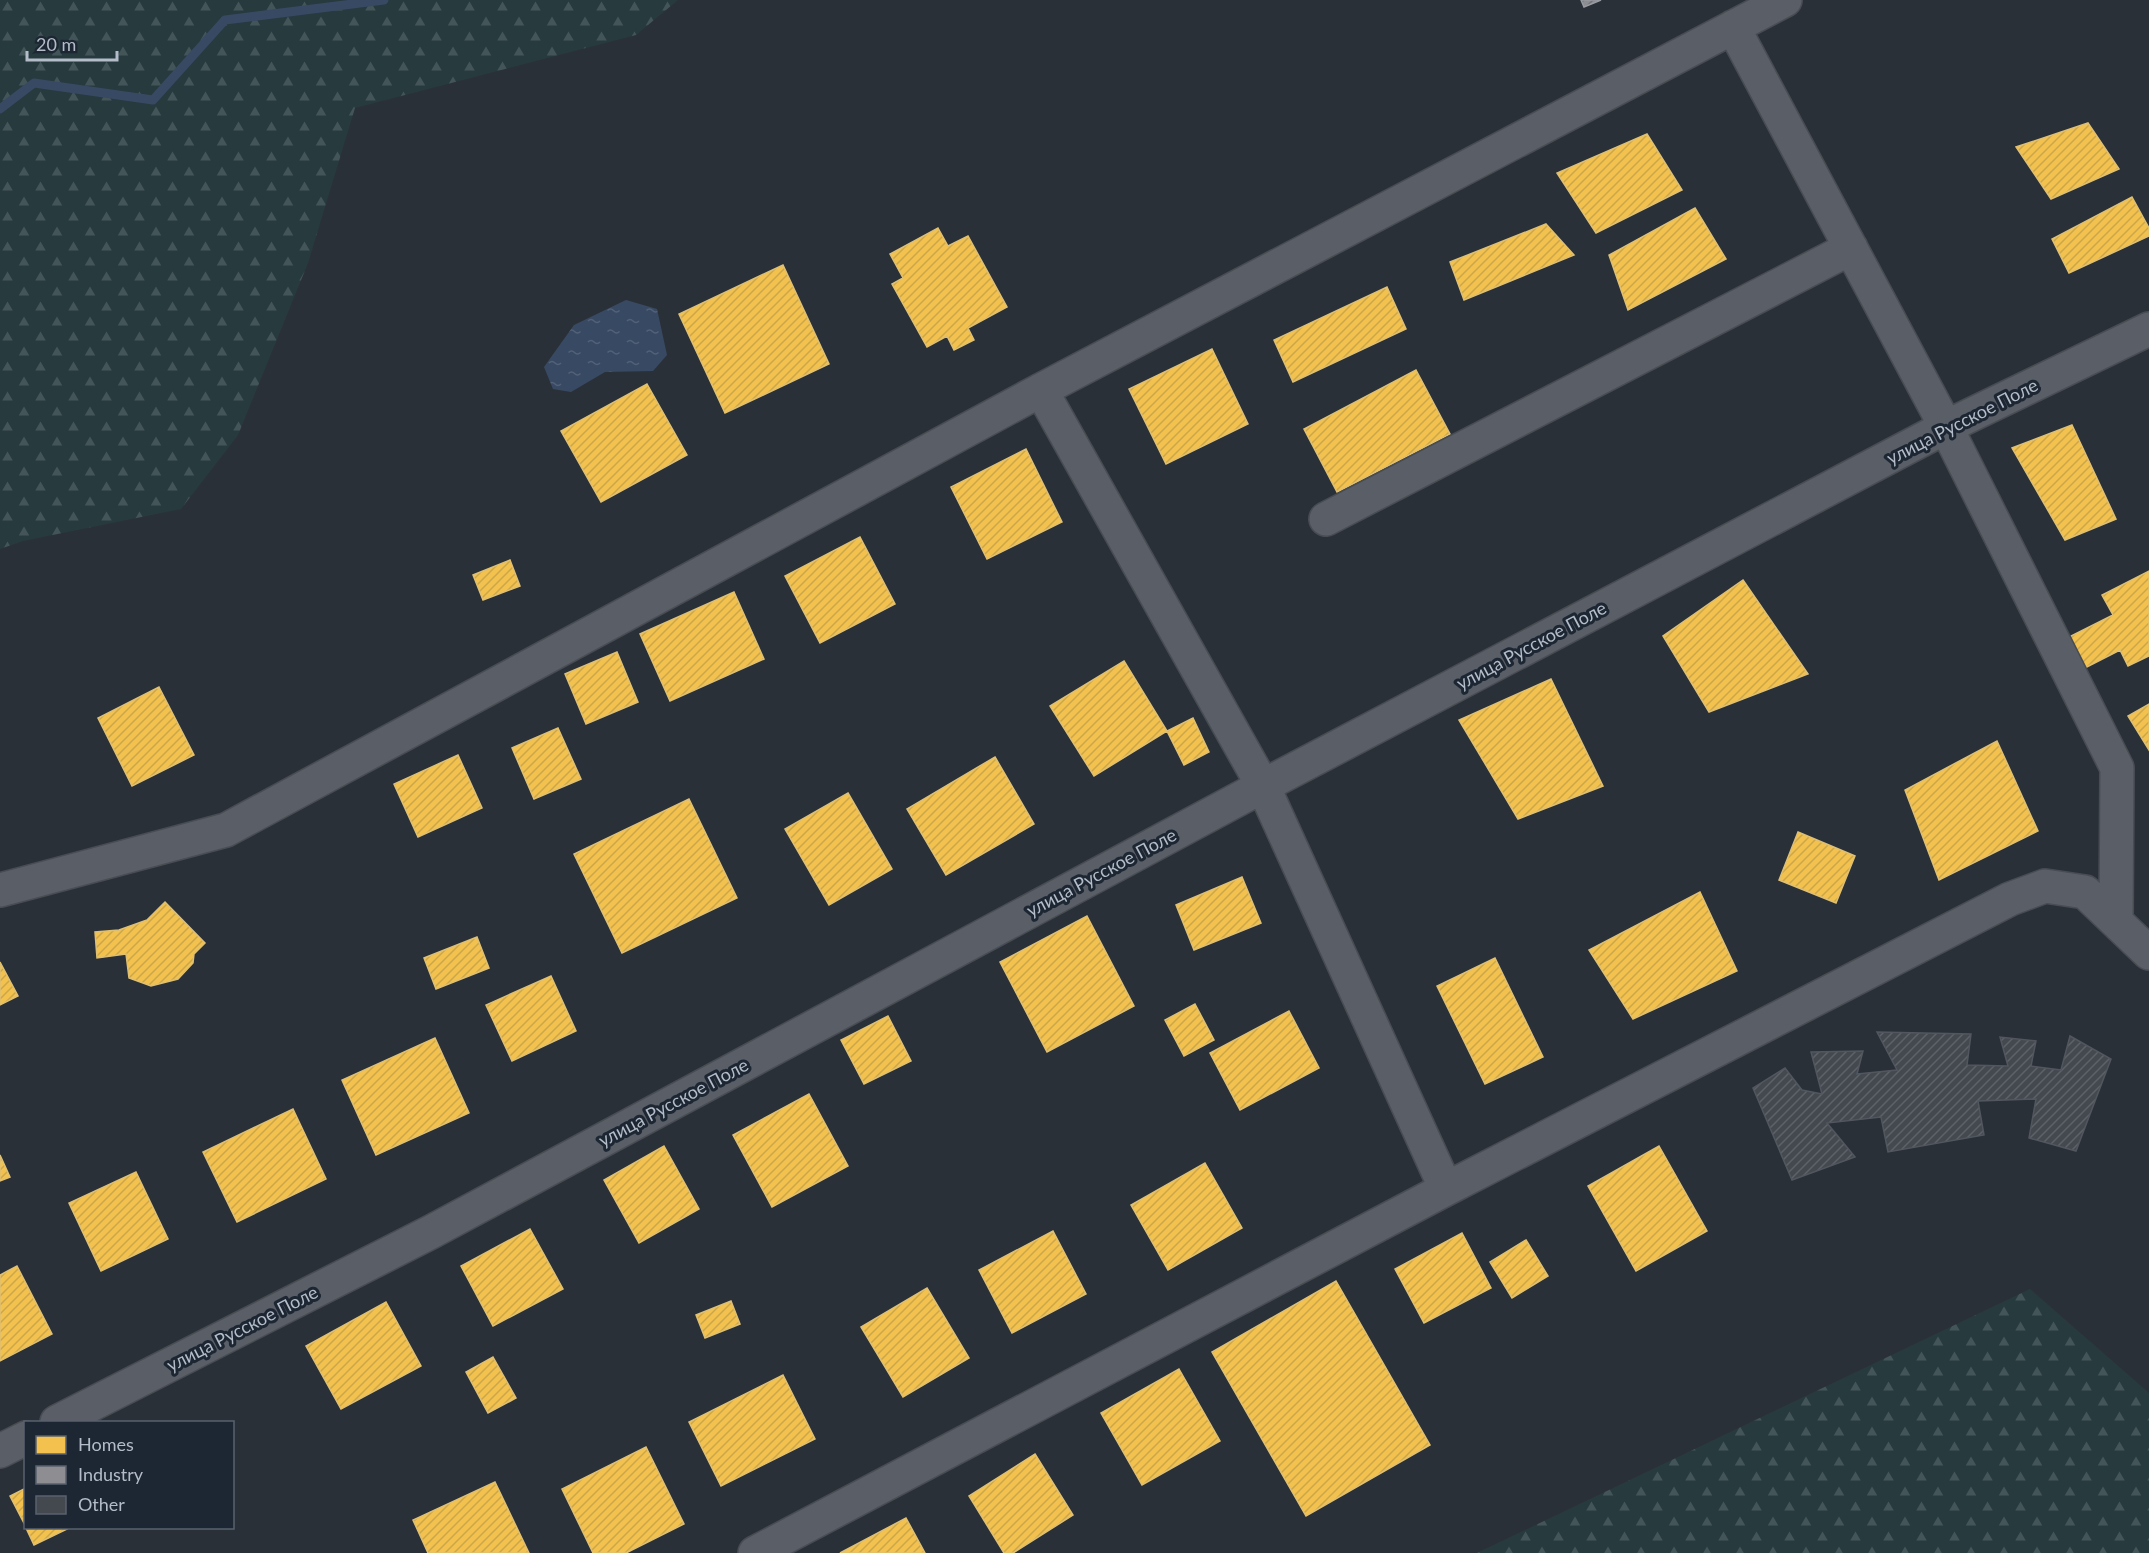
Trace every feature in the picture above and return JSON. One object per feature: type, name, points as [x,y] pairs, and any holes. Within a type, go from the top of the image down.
[{"type":"street","points":[[0,890],[226,830],[1041,390],[1785,0]]},
{"type":"street","points":[[1733,27],[1946,427],[2118,768],[2116,921]]},
{"type":"street","points":[[1326,519],[1851,248]]},
{"type":"street","name":"улица Русское Поле","points":[[59,1421],[430,1232],[1263,786],[1946,427],[2149,330]]},
{"type":"street","points":[[1041,390],[1263,786],[1446,1189]]},
{"type":"street","points":[[754,1553],[1446,1189],[2010,899],[2045,886],[2085,892],[2149,953]]},
{"type":"street","points":[[0,1451],[24,1439]]},
{"type":"green space","points":[[0,0],[678,0],[636,35],[355,108],[308,263],[238,435],[181,509],[23,541],[0,549]]},
{"type":"green space","points":[[2030,1289],[2149,1393],[2149,1553],[1477,1553]]},
{"type":"water","points":[[626,300],[657,309],[667,355],[653,371],[605,372],[571,392],[553,389],[544,367],[574,325]]},
{"type":"building: Homes","points":[[2088,123],[2119,169],[2051,199],[2016,147]]},
{"type":"building: Homes","points":[[1647,134],[1682,190],[1596,233],[1557,173]]},
{"type":"building: Homes","points":[[2132,197],[2149,228],[2149,236],[2069,273],[2052,239]]},
{"type":"building: Homes","points":[[1695,208],[1726,259],[1628,310],[1609,255]]},
{"type":"building: Homes","points":[[1546,224],[1574,255],[1464,300],[1450,262]]},
{"type":"building: Homes","points":[[938,228],[948,246],[968,236],[1007,307],[968,328],[974,340],[954,350],[947,336],[927,347],[892,284],[903,278],[890,254]]},
{"type":"building: Homes","points":[[783,265],[829,364],[725,413],[679,314]]},
{"type":"building: Homes","points":[[1387,287],[1406,329],[1293,382],[1274,340]]},
{"type":"building: Homes","points":[[1212,349],[1248,424],[1166,464],[1129,389]]},
{"type":"building: Homes","points":[[1416,370],[1450,434],[1337,492],[1304,429]]},
{"type":"building: Homes","points":[[647,384],[687,455],[601,502],[561,431]]},
{"type":"building: Homes","points":[[2072,425],[2116,519],[2065,540],[2012,448]]},
{"type":"building: Homes","points":[[1026,449],[1062,522],[987,559],[951,487]]},
{"type":"building: Homes","points":[[860,537],[895,604],[820,643],[785,576]]},
{"type":"building: Homes","points":[[510,560],[520,586],[483,600],[473,575]]},
{"type":"building: Homes","points":[[2149,571],[2149,656],[2128,666],[2120,650],[2081,670],[2065,639],[2113,615],[2102,595]]},
{"type":"building: Homes","points":[[1743,580],[1808,674],[1709,712],[1663,636]]},
{"type":"building: Homes","points":[[734,592],[764,659],[670,701],[640,634]]},
{"type":"building: Homes","points":[[617,652],[638,702],[586,724],[565,674]]},
{"type":"building: Homes","points":[[1124,661],[1167,731],[1094,776],[1050,706]]},
{"type":"building: Homes","points":[[1551,679],[1603,786],[1518,819],[1459,720]]},
{"type":"building: Homes","points":[[159,687],[194,755],[132,786],[98,718]]},
{"type":"building: Homes","points":[[2149,704],[2149,750],[2128,716]]},
{"type":"building: Homes","points":[[1193,718],[1209,752],[1184,765],[1167,731]]},
{"type":"building: Homes","points":[[558,728],[581,779],[534,799],[512,748]]},
{"type":"building: Homes","points":[[1997,741],[2038,831],[1939,880],[1905,790]]},
{"type":"building: Homes","points":[[458,755],[482,808],[418,837],[394,784]]},
{"type":"building: Homes","points":[[995,757],[1034,824],[946,875],[907,809]]},
{"type":"building: Homes","points":[[848,793],[892,869],[829,905],[785,829]]},
{"type":"building: Homes","points":[[689,799],[737,898],[622,953],[574,854]]},
{"type":"building: Homes","points":[[1798,832],[1855,856],[1836,903],[1779,880]]},
{"type":"building: Homes","points":[[1242,877],[1261,923],[1194,950],[1176,905]]},
{"type":"building: Homes","points":[[1700,892],[1737,971],[1633,1019],[1589,950]]},
{"type":"building: Homes","points":[[165,902],[205,943],[194,954],[193,963],[178,979],[151,986],[129,978],[126,954],[97,958],[95,932],[119,930],[147,920]]},
{"type":"building: Homes","points":[[1087,916],[1134,1006],[1047,1052],[1000,962]]},
{"type":"building: Homes","points":[[477,937],[489,968],[436,989],[424,958]]},
{"type":"building: Homes","points":[[1495,958],[1543,1057],[1485,1084],[1437,986]]},
{"type":"building: Homes","points":[[0,962],[18,996],[0,1005]]},
{"type":"building: Homes","points":[[551,976],[576,1031],[512,1061],[486,1005]]},
{"type":"building: Homes","points":[[1195,1004],[1214,1040],[1184,1056],[1165,1020]]},
{"type":"building: Homes","points":[[1289,1011],[1319,1068],[1240,1110],[1210,1053]]},
{"type":"building: Homes","points":[[888,1016],[911,1061],[864,1084],[841,1040]]},
{"type":"building: Homes","points":[[435,1038],[469,1113],[376,1155],[342,1080]]},
{"type":"building: Homes","points":[[809,1094],[848,1166],[772,1207],[733,1135]]},
{"type":"building: Homes","points":[[293,1109],[326,1179],[237,1222],[203,1152]]},
{"type":"building: Homes","points":[[664,1146],[699,1209],[639,1243],[604,1180]]},
{"type":"building: Homes","points":[[1659,1146],[1707,1231],[1636,1271],[1588,1186]]},
{"type":"building: Homes","points":[[0,1155],[10,1177],[0,1181]]},
{"type":"building: Homes","points":[[1205,1163],[1242,1228],[1168,1270],[1131,1205]]},
{"type":"building: Homes","points":[[136,1172],[168,1239],[101,1271],[69,1203]]},
{"type":"building: Homes","points":[[530,1229],[563,1289],[493,1326],[461,1266]]},
{"type":"building: Homes","points":[[1053,1231],[1086,1294],[1012,1333],[979,1270]]},
{"type":"building: Homes","points":[[1462,1233],[1491,1288],[1424,1323],[1395,1269]]},
{"type":"building: Homes","points":[[1526,1240],[1548,1276],[1512,1298],[1490,1262]]},
{"type":"building: Homes","points":[[17,1266],[52,1334],[0,1361],[0,1275]]},
{"type":"building: Homes","points":[[1336,1281],[1430,1445],[1306,1516],[1212,1352]]},
{"type":"building: Homes","points":[[927,1288],[969,1358],[903,1397],[861,1327]]},
{"type":"building: Homes","points":[[731,1301],[740,1324],[705,1338],[696,1315]]},
{"type":"building: Homes","points":[[386,1302],[421,1366],[341,1409],[306,1346]]},
{"type":"building: Homes","points":[[493,1357],[516,1398],[488,1413],[466,1372]]},
{"type":"building: Homes","points":[[1179,1369],[1220,1441],[1142,1485],[1101,1413]]},
{"type":"building: Homes","points":[[783,1375],[815,1439],[721,1486],[689,1422]]},
{"type":"building: Homes","points":[[646,1447],[684,1524],[626,1553],[593,1553],[562,1489]]},
{"type":"building: Homes","points":[[1035,1454],[1073,1515],[1013,1553],[1004,1553],[969,1496]]},
{"type":"building: Homes","points":[[495,1482],[529,1553],[428,1553],[413,1520]]},
{"type":"building: Homes","points":[[24,1489],[24,1523],[10,1496]]},
{"type":"building: Homes","points":[[906,1518],[925,1553],[840,1553]]},
{"type":"building: Homes","points":[[26,1529],[67,1529],[34,1545]]},
{"type":"building: Industry","points":[[1581,0],[1601,0],[1584,7]]},
{"type":"building: Other","points":[[1877,1032],[1971,1034],[1967,1065],[2008,1066],[2000,1037],[2036,1041],[2031,1066],[2061,1070],[2070,1036],[2111,1059],[2076,1151],[2029,1138],[2036,1099],[1978,1101],[1984,1135],[1888,1152],[1881,1117],[1827,1123],[1855,1157],[1792,1180],[1753,1088],[1785,1068],[1802,1090],[1822,1094],[1811,1052],[1863,1051],[1857,1074],[1897,1070]]},
{"type":"waterway","points":[[0,109],[34,83],[153,100],[225,20],[384,0]]}]
